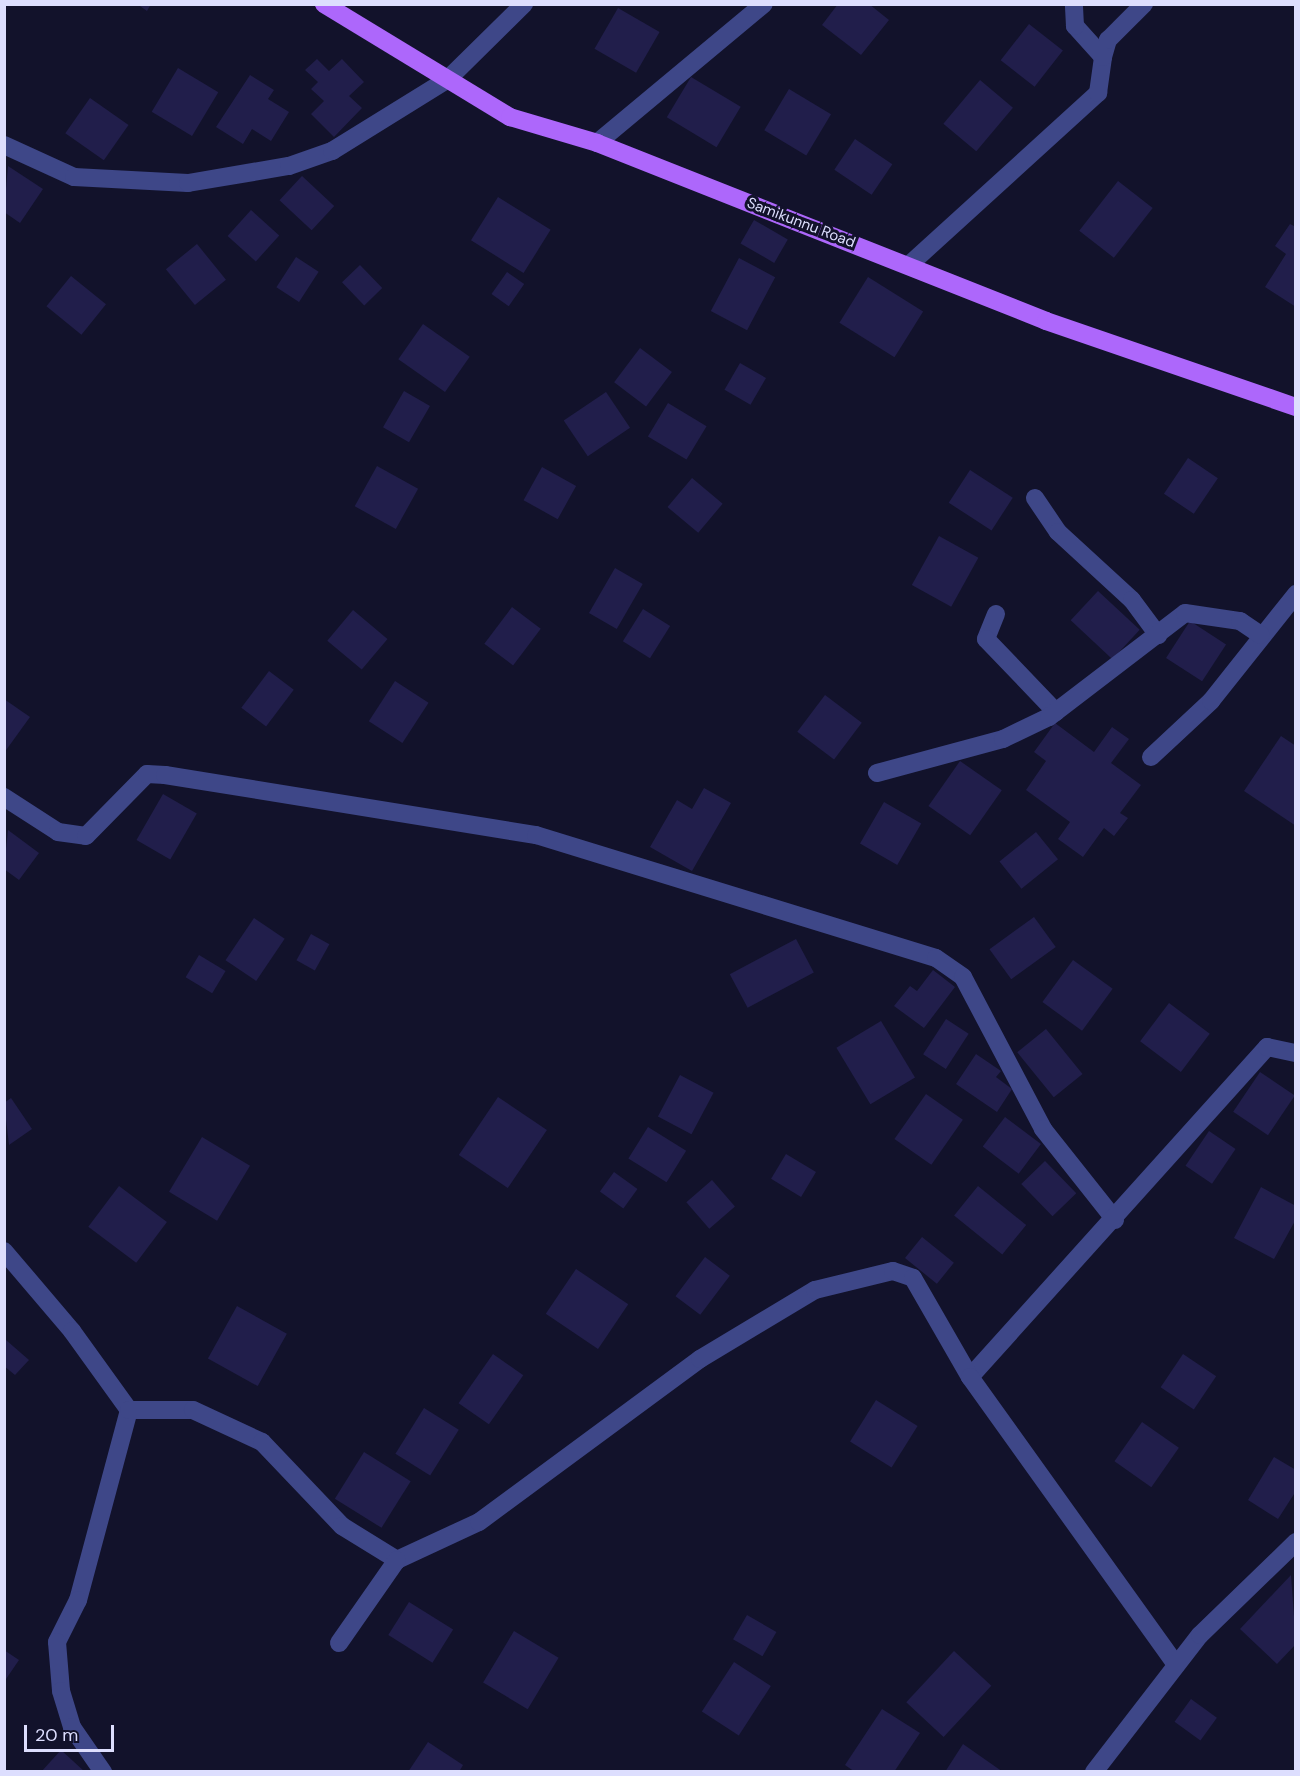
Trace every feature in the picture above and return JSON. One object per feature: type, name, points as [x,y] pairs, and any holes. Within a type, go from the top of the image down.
[{"type":"main road","name":"Samikunnu Road","points":[[324,4],[510,117],[597,143],[1046,321],[1296,407]]},
{"type":"street","points":[[4,145],[74,177],[188,183],[288,166],[332,151],[448,79],[524,4]]},
{"type":"street","points":[[597,143],[764,4]]},
{"type":"street","points":[[1074,4],[1075,26],[1103,57]]},
{"type":"street","points":[[909,265],[1098,93],[1108,40],[1144,4]]},
{"type":"street","points":[[1035,498],[1058,532],[1132,600],[1158,635]]},
{"type":"street","points":[[1151,757],[1211,701],[1261,635],[1296,594]]},
{"type":"street","points":[[877,773],[1003,739],[1056,712],[1185,613],[1205,612],[1240,621],[1261,635]]},
{"type":"street","points":[[996,614],[986,639],[1056,712]]},
{"type":"street","points":[[4,797],[58,832],[86,836],[147,774],[165,775],[536,835],[936,958],[963,977],[1042,1129],[1115,1220]]},
{"type":"street","points":[[970,1377],[1115,1220],[1136,1187],[1267,1047],[1296,1053]]},
{"type":"street","points":[[4,1251],[72,1331],[129,1410]]},
{"type":"street","points":[[339,1643],[397,1560],[479,1522],[700,1359],[815,1290],[893,1271],[914,1278],[970,1377],[1176,1665]]},
{"type":"street","points":[[129,1410],[193,1410],[262,1442],[342,1526],[397,1560]]},
{"type":"street","points":[[103,1772],[72,1727],[60,1691],[57,1642],[78,1600],[129,1410]]},
{"type":"street","points":[[1094,1772],[1176,1665],[1296,1542]]},
{"type":"building","points":[[137,4],[151,4],[147,11]]},
{"type":"building","points":[[838,4],[869,4],[889,20],[861,55],[822,25]]},
{"type":"building","points":[[618,8],[660,32],[636,73],[594,49]]},
{"type":"building","points":[[1029,24],[1063,50],[1035,87],[1001,60]]},
{"type":"building","points":[[317,59],[329,71],[342,59],[364,82],[349,96],[362,108],[334,137],[311,114],[324,101],[311,89],[318,82],[305,70]]},
{"type":"building","points":[[178,68],[218,92],[192,136],[152,112]]},
{"type":"building","points":[[250,75],[274,90],[268,99],[289,112],[271,141],[252,129],[243,144],[216,127]]},
{"type":"building","points":[[691,77],[741,107],[717,147],[667,117]]},
{"type":"building","points":[[980,80],[1013,108],[976,151],[943,124]]},
{"type":"building","points":[[789,89],[831,114],[806,155],[764,130]]},
{"type":"building","points":[[90,98],[129,125],[104,160],[65,133]]},
{"type":"building","points":[[855,139],[892,164],[872,195],[834,170]]},
{"type":"building","points":[[8,166],[43,189],[20,223],[4,212]]},
{"type":"building","points":[[302,176],[334,206],[312,230],[279,200]]},
{"type":"building","points":[[1118,181],[1153,208],[1114,258],[1079,231]]},
{"type":"building","points":[[498,197],[551,230],[524,273],[471,240]]},
{"type":"building","points":[[251,210],[279,235],[256,261],[228,236]]},
{"type":"building","points":[[754,220],[788,240],[774,263],[740,243]]},
{"type":"building","points":[[1290,224],[1296,227],[1296,307],[1265,287],[1286,254],[1275,246]]},
{"type":"building","points":[[197,244],[226,280],[195,305],[166,269]]},
{"type":"building","points":[[296,257],[319,272],[299,302],[276,287]]},
{"type":"building","points":[[739,258],[775,277],[747,330],[711,311]]},
{"type":"building","points":[[360,265],[382,288],[364,305],[342,282]]},
{"type":"building","points":[[507,272],[524,284],[509,306],[492,294]]},
{"type":"building","points":[[71,276],[106,304],[81,335],[46,306]]},
{"type":"building","points":[[868,277],[923,311],[895,357],[839,323]]},
{"type":"building","points":[[423,324],[470,357],[445,392],[398,359]]},
{"type":"building","points":[[640,348],[672,372],[646,406],[614,382]]},
{"type":"building","points":[[740,363],[766,378],[750,405],[724,390]]},
{"type":"building","points":[[404,391],[430,406],[409,442],[383,427]]},
{"type":"building","points":[[606,392],[630,428],[588,456],[564,421]]},
{"type":"building","points":[[668,403],[707,426],[686,460],[648,436]]},
{"type":"building","points":[[1188,458],[1218,478],[1194,514],[1164,494]]},
{"type":"building","points":[[377,466],[418,489],[396,529],[355,506]]},
{"type":"building","points":[[542,467],[576,486],[558,519],[524,500]]},
{"type":"building","points":[[970,470],[1013,498],[992,530],[949,503]]},
{"type":"building","points":[[692,478],[723,504],[698,533],[668,507]]},
{"type":"building","points":[[939,536],[978,558],[951,607],[912,585]]},
{"type":"building","points":[[615,568],[643,584],[617,629],[589,613]]},
{"type":"building","points":[[1098,591],[1140,630],[1112,659],[1071,620]]},
{"type":"building","points":[[512,607],[541,629],[513,665],[484,644]]},
{"type":"building","points":[[643,609],[670,626],[650,658],[623,641]]},
{"type":"building","points":[[353,610],[387,639],[362,670],[327,641]]},
{"type":"building","points":[[1190,621],[1226,644],[1202,681],[1166,658]]},
{"type":"building","points":[[269,671],[294,690],[266,726],[241,708]]},
{"type":"building","points":[[395,681],[429,703],[402,743],[369,721]]},
{"type":"building","points":[[825,695],[862,723],[834,759],[797,732]]},
{"type":"building","points":[[4,699],[30,717],[4,753]]},
{"type":"building","points":[[1055,723],[1094,752],[1112,727],[1129,739],[1111,763],[1141,785],[1120,813],[1128,818],[1114,836],[1104,828],[1083,857],[1058,839],[1070,822],[1026,790],[1046,761],[1034,752]]},
{"type":"building","points":[[1281,736],[1296,746],[1296,826],[1244,791]]},
{"type":"building","points":[[960,761],[1002,790],[970,835],[928,806]]},
{"type":"building","points":[[704,788],[731,803],[692,871],[650,847],[677,800],[692,809]]},
{"type":"building","points":[[163,794],[197,814],[170,859],[136,840]]},
{"type":"building","points":[[884,802],[921,824],[897,865],[860,844]]},
{"type":"building","points":[[8,830],[39,853],[19,880],[4,869]]},
{"type":"building","points":[[1036,832],[1058,859],[1022,889],[999,862]]},
{"type":"building","points":[[1034,917],[1056,947],[1011,979],[990,949]]},
{"type":"building","points":[[254,918],[285,939],[256,981],[225,960]]},
{"type":"building","points":[[311,934],[329,944],[315,970],[296,960]]},
{"type":"building","points":[[796,939],[814,973],[748,1008],[730,974]]},
{"type":"building","points":[[199,955],[226,971],[212,993],[186,977]]},
{"type":"building","points":[[1073,960],[1113,989],[1082,1031],[1042,1002]]},
{"type":"building","points":[[933,970],[955,987],[924,1028],[894,1006],[910,986],[917,991]]},
{"type":"building","points":[[1169,1003],[1210,1034],[1181,1072],[1140,1041]]},
{"type":"building","points":[[946,1019],[969,1034],[946,1069],[923,1054]]},
{"type":"building","points":[[881,1021],[915,1078],[870,1104],[836,1048]]},
{"type":"building","points":[[1046,1029],[1083,1074],[1054,1097],[1017,1052]]},
{"type":"building","points":[[976,1054],[1001,1071],[996,1077],[1012,1089],[997,1112],[956,1084]]},
{"type":"building","points":[[1260,1072],[1295,1095],[1268,1135],[1233,1112]]},
{"type":"building","points":[[680,1075],[714,1093],[691,1134],[658,1116]]},
{"type":"building","points":[[926,1094],[963,1120],[931,1165],[894,1139]]},
{"type":"building","points":[[498,1097],[547,1130],[508,1188],[459,1155]]},
{"type":"building","points":[[11,1098],[32,1129],[9,1145],[4,1103]]},
{"type":"building","points":[[1005,1117],[1041,1144],[1019,1174],[983,1147]]},
{"type":"building","points":[[648,1127],[686,1151],[667,1182],[628,1158]]},
{"type":"building","points":[[1209,1131],[1236,1149],[1212,1184],[1186,1166]]},
{"type":"building","points":[[202,1137],[250,1166],[217,1221],[169,1192]]},
{"type":"building","points":[[786,1154],[816,1172],[801,1197],[771,1179]]},
{"type":"building","points":[[1045,1161],[1076,1193],[1053,1216],[1021,1184]]},
{"type":"building","points":[[614,1172],[637,1189],[623,1208],[600,1191]]},
{"type":"building","points":[[712,1180],[735,1206],[709,1229],[686,1202]]},
{"type":"building","points":[[119,1186],[167,1222],[136,1263],[88,1227]]},
{"type":"building","points":[[978,1186],[1026,1225],[1002,1255],[954,1216]]},
{"type":"building","points":[[1261,1187],[1296,1206],[1296,1219],[1274,1259],[1234,1238]]},
{"type":"building","points":[[922,1237],[954,1263],[937,1284],[905,1258]]},
{"type":"building","points":[[705,1257],[730,1276],[700,1315],[676,1296]]},
{"type":"building","points":[[576,1269],[628,1304],[598,1349],[546,1314]]},
{"type":"building","points":[[237,1306],[287,1334],[258,1386],[208,1358]]},
{"type":"building","points":[[6,1340],[29,1360],[15,1375],[4,1366]]},
{"type":"building","points":[[493,1354],[523,1375],[489,1424],[459,1403]]},
{"type":"building","points":[[1183,1354],[1216,1376],[1194,1410],[1161,1387]]},
{"type":"building","points":[[876,1400],[918,1426],[892,1468],[850,1442]]},
{"type":"building","points":[[424,1408],[459,1430],[430,1476],[395,1454]]},
{"type":"building","points":[[1142,1422],[1179,1448],[1151,1487],[1114,1461]]},
{"type":"building","points":[[364,1452],[411,1481],[381,1528],[335,1499]]},
{"type":"building","points":[[1274,1457],[1296,1470],[1296,1491],[1278,1519],[1248,1500]]},
{"type":"building","points":[[1291,1575],[1296,1644],[1277,1664],[1240,1629]]},
{"type":"building","points":[[409,1602],[453,1630],[432,1663],[388,1635]]},
{"type":"building","points":[[747,1615],[776,1632],[762,1656],[733,1639]]},
{"type":"building","points":[[514,1631],[559,1658],[528,1709],[483,1682]]},
{"type":"building","points":[[4,1650],[19,1660],[4,1682]]},
{"type":"building","points":[[954,1651],[991,1686],[944,1737],[906,1702]]},
{"type":"building","points":[[734,1662],[771,1686],[739,1735],[702,1711]]},
{"type":"building","points":[[1191,1699],[1217,1718],[1200,1740],[1175,1722]]},
{"type":"building","points":[[882,1709],[920,1733],[894,1772],[855,1772],[845,1765]]},
{"type":"building","points":[[428,1742],[463,1765],[459,1772],[408,1772]]},
{"type":"building","points":[[963,1744],[1003,1772],[945,1772]]},
{"type":"building","points":[[61,1750],[85,1772],[41,1772]]}]
